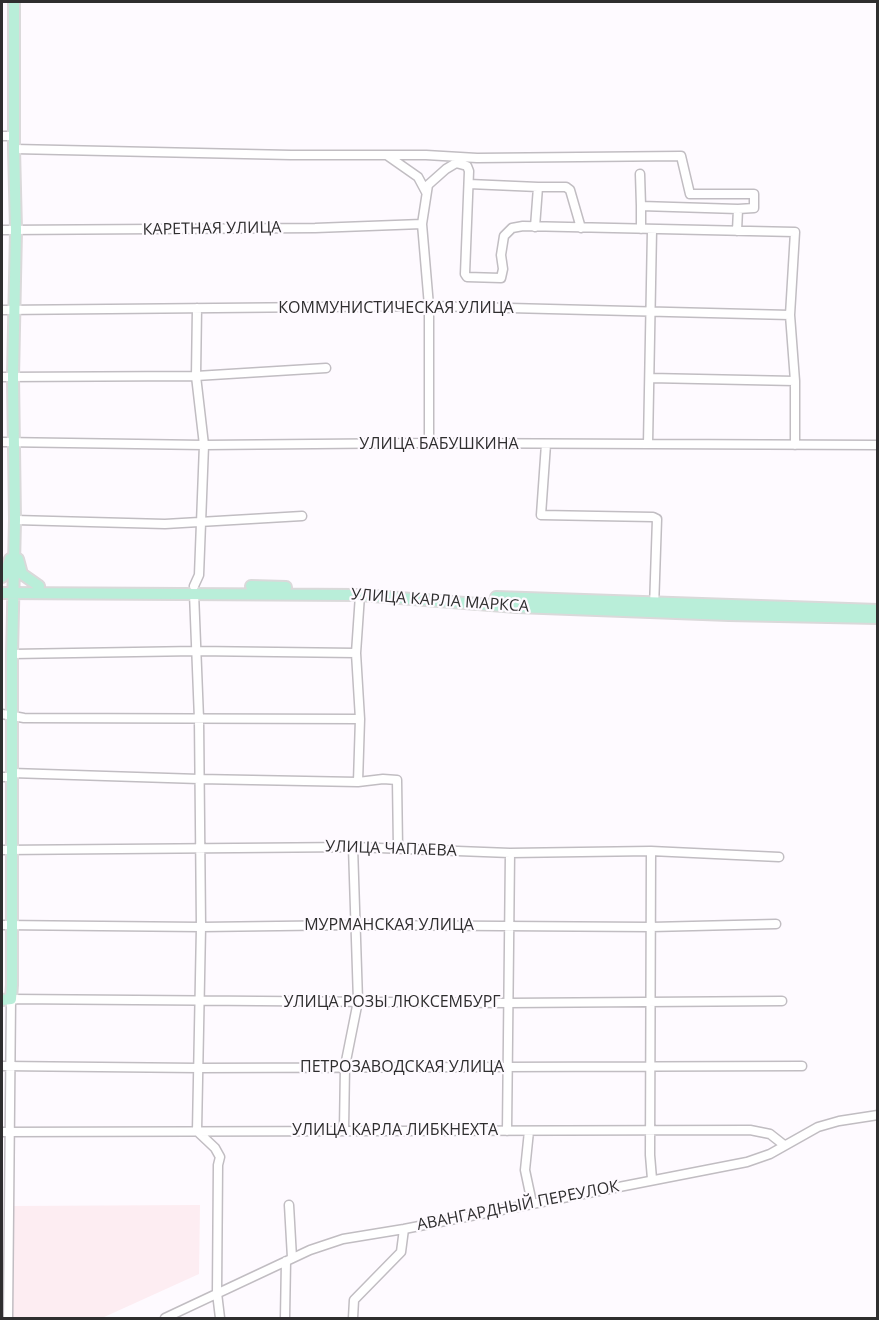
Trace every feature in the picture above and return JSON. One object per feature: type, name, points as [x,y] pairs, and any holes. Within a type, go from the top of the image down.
[{"type":"main road","points":[[6,999],[7,715],[12,654],[15,520],[14,2]]},
{"type":"main road","points":[[2,577],[14,544]]},
{"type":"main road","points":[[14,544],[22,574],[39,586]]},
{"type":"main road","name":"УЛИЦА КАРЛА МАРКСА","points":[[2,586],[14,590],[360,589],[878,618]]},
{"type":"main road","name":"УЛИЦА КАРЛА МАРКСА","points":[[2,593],[39,586],[360,595],[517,607],[878,610]]},
{"type":"street","points":[[2,136],[14,136]]},
{"type":"street","points":[[14,148],[426,155],[461,160],[681,156],[690,194],[698,208]]},
{"type":"street","points":[[387,156],[418,177],[426,192]]},
{"type":"street","points":[[461,160],[469,171],[465,276],[501,278],[504,236],[512,228],[795,232],[790,315],[795,381],[795,445]]},
{"type":"street","points":[[429,443],[429,306],[422,224],[426,192],[431,182],[461,160]]},
{"type":"street","points":[[640,174],[641,229]]},
{"type":"street","points":[[468,184],[566,187],[570,190],[581,228]]},
{"type":"street","points":[[535,227],[538,187]]},
{"type":"street","points":[[641,206],[754,208],[754,194],[690,194]]},
{"type":"street","points":[[737,231],[738,209]]},
{"type":"street","name":"КАРЕТНАЯ УЛИЦА","points":[[2,230],[315,228],[422,224]]},
{"type":"street","points":[[648,444],[652,230]]},
{"type":"street","name":"КОММУНИСТИЧЕСКАЯ УЛИЦА","points":[[2,310],[429,306],[790,315]]},
{"type":"street","points":[[197,308],[196,376],[204,445],[199,575],[194,590],[199,719],[201,927],[197,1131],[220,1156],[217,1293],[220,1318]]},
{"type":"street","points":[[2,377],[196,376],[326,368]]},
{"type":"street","points":[[650,378],[795,381]]},
{"type":"street","name":"УЛИЦА БАБУШКИНА","points":[[2,442],[204,445],[429,443],[878,445]]},
{"type":"street","points":[[546,444],[541,515],[657,519],[654,607]]},
{"type":"street","points":[[15,520],[201,523],[302,516]]},
{"type":"street","points":[[358,782],[360,719],[356,653],[360,595]]},
{"type":"street","points":[[12,654],[196,651],[356,653]]},
{"type":"street","points":[[7,715],[24,718],[360,719]]},
{"type":"street","points":[[8,776],[358,782],[397,780],[398,848]]},
{"type":"street","points":[[344,1130],[345,1066],[358,1001],[353,847]]},
{"type":"street","name":"УЛИЦА ЧАПАЕВА","points":[[7,850],[353,847],[510,853],[651,851],[779,857]]},
{"type":"street","points":[[651,851],[650,1155],[652,1179]]},
{"type":"street","points":[[507,1131],[510,853]]},
{"type":"street","name":"МУРМАНСКАЯ УЛИЦА","points":[[6,925],[651,927],[776,924]]},
{"type":"street","points":[[6,999],[5,1150],[8,1318]]},
{"type":"street","name":"УЛИЦА РОЗЫ ЛЮКСЕМБУРГ","points":[[6,999],[508,1003],[782,1001]]},
{"type":"street","name":"ПЕТРОЗАВОДСКАЯ УЛИЦА","points":[[6,1066],[198,1068],[802,1066]]},
{"type":"street","name":"АВАНГАРДНЫЙ ПЕРЕУЛОК","points":[[165,1318],[310,1250],[343,1239],[747,1162],[770,1154],[826,1125],[878,1115]]},
{"type":"street","name":"УЛИЦА КАРЛА ЛИБКНЕХТА","points":[[5,1132],[750,1130],[770,1134],[784,1145]]},
{"type":"street","points":[[529,1131],[525,1170],[532,1203]]},
{"type":"street","points":[[285,1318],[289,1260],[289,1205]]},
{"type":"street","points":[[353,1318],[354,1300],[402,1249],[404,1229]]},
{"type":"shaded area","points":[[200,1205],[199,1274],[102,1318],[9,1318],[9,1206]]}]
